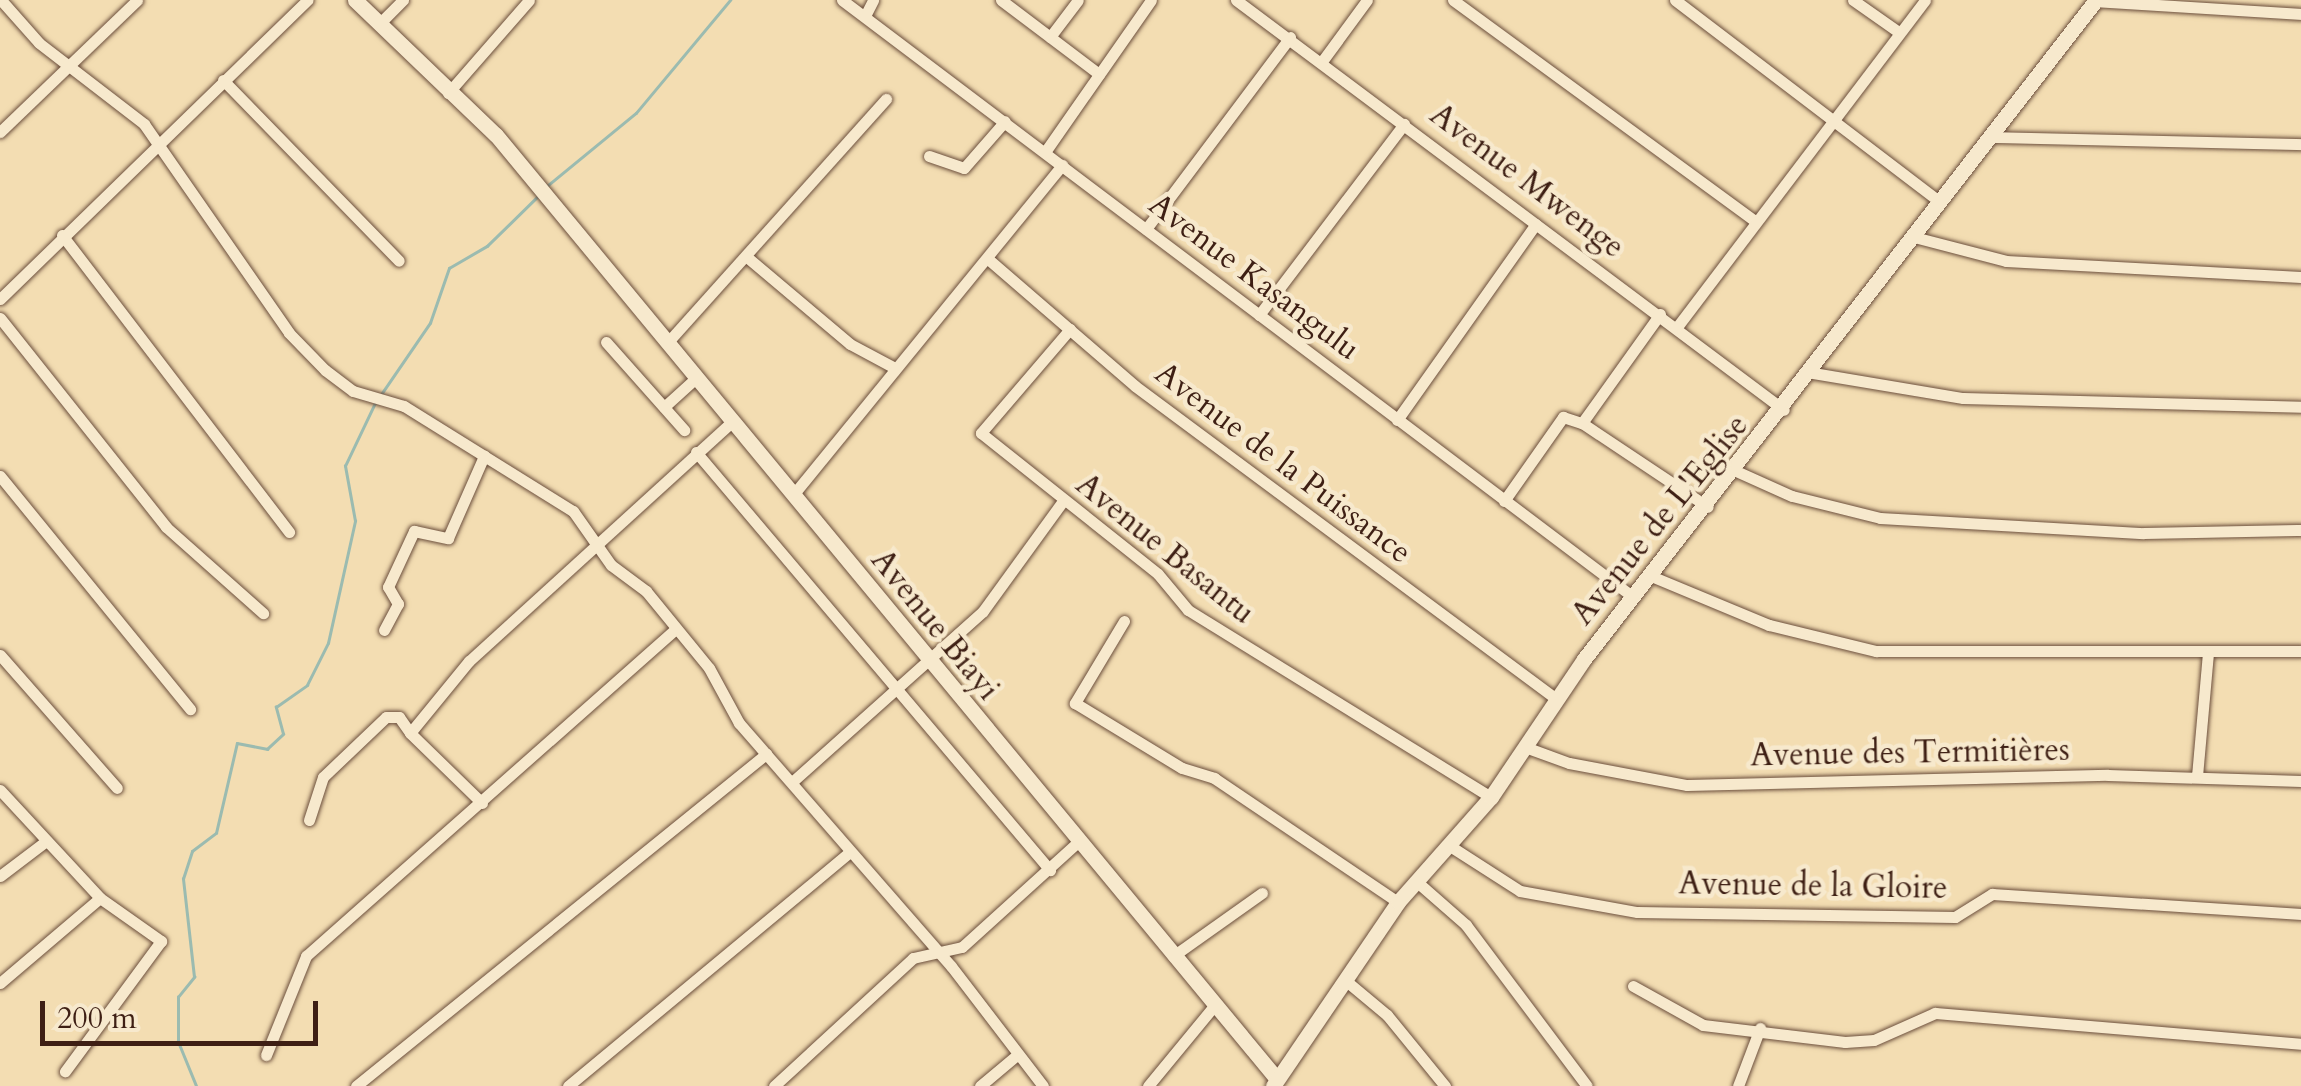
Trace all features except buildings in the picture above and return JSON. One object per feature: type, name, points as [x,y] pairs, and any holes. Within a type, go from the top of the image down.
[{"type":"street","points":[[1,0],[157,140],[289,333],[346,387],[404,406],[573,511],[600,548],[676,629],[766,754],[939,952],[1043,1086]]},
{"type":"street","points":[[0,132],[137,0]]},
{"type":"street","points":[[0,298],[157,140],[306,0]]},
{"type":"street","name":"Avenue Biayi","points":[[355,0],[496,135],[1278,1084]]},
{"type":"street","points":[[379,24],[403,0]]},
{"type":"street","points":[[448,93],[529,0]]},
{"type":"street","name":"Avenue Kasangulu","points":[[842,0],[1633,597]]},
{"type":"street","points":[[864,16],[873,0]]},
{"type":"street","points":[[1001,0],[1099,74]]},
{"type":"street","points":[[1050,38],[1078,0]]},
{"type":"street","points":[[1044,152],[1151,0]]},
{"type":"street","name":"Avenue Mwenge","points":[[1236,0],[1323,60],[1784,410]]},
{"type":"street","points":[[1323,60],[1366,0]]},
{"type":"street","points":[[1453,0],[1752,219]]},
{"type":"street","points":[[1675,0],[1837,119],[1940,202]]},
{"type":"street","points":[[1853,0],[1900,32]]},
{"type":"street","points":[[1676,327],[1752,219],[1837,119],[1925,0]]},
{"type":"street","points":[[2095,1],[2301,14]]},
{"type":"street","name":"Avenue de L'Eglise","points":[[1278,1084],[1398,902],[1492,797],[1555,698],[1813,373],[2095,1]]},
{"type":"street","points":[[1146,230],[1290,37]]},
{"type":"street","points":[[223,80],[398,262]]},
{"type":"street","points":[[667,343],[748,258],[886,100]]},
{"type":"street","points":[[929,156],[964,168],[1005,122]]},
{"type":"street","points":[[1259,316],[1404,124]]},
{"type":"street","points":[[1992,137],[2301,144]]},
{"type":"street","points":[[793,495],[1062,165]]},
{"type":"street","points":[[1398,420],[1536,224]]},
{"type":"street","points":[[62,235],[289,532]]},
{"type":"street","points":[[1914,237],[2006,261],[2301,277]]},
{"type":"street","points":[[748,258],[850,344],[894,367]]},
{"type":"street","name":"Avenue de la Puissance","points":[[988,258],[1070,329],[1555,698]]},
{"type":"street","points":[[1582,423],[1660,314]]},
{"type":"street","points":[[0,318],[157,516],[262,613]]},
{"type":"street","name":"Avenue Basantu","points":[[1070,329],[980,432],[1242,647],[1492,797]]},
{"type":"street","points":[[606,342],[684,430]]},
{"type":"street","points":[[1813,373],[1963,398],[2301,407]]},
{"type":"street","points":[[664,407],[697,378]]},
{"type":"street","points":[[1504,501],[1562,417],[1582,423],[1708,507]]},
{"type":"street","points":[[410,733],[469,660],[600,548],[696,452],[734,420]]},
{"type":"street","points":[[696,452],[894,694],[1050,870]]},
{"type":"street","points":[[384,630],[398,604],[388,587],[414,531],[448,538],[484,456]]},
{"type":"street","points":[[1736,471],[1792,496],[1880,518],[2144,534],[2301,530]]},
{"type":"street","points":[[0,476],[190,709]]},
{"type":"street","points":[[792,782],[931,664],[1000,593],[1063,500]]},
{"type":"street","points":[[1651,576],[1769,626],[1858,649],[1963,657],[2301,652]]},
{"type":"street","points":[[1124,622],[1075,703],[1182,768],[1214,778],[1398,902]]},
{"type":"street","points":[[266,1054],[306,956],[676,629]]},
{"type":"street","points":[[2197,776],[2208,652]]},
{"type":"street","points":[[0,655],[118,788]]},
{"type":"street","points":[[309,820],[323,777],[393,714],[482,804]]},
{"type":"street","name":"Avenue des Termitières","points":[[1525,746],[1569,764],[1704,786],[2197,776],[2301,780]]},
{"type":"street","points":[[356,1086],[766,754]]},
{"type":"street","points":[[0,790],[100,898],[160,944],[65,1071]]},
{"type":"street","points":[[0,876],[45,842]]},
{"type":"street","points":[[774,1086],[913,958],[976,938],[1078,842]]},
{"type":"street","name":"Avenue de la Gloire","points":[[1450,846],[1520,891],[1637,912],[1955,917],[1992,894],[2301,914]]},
{"type":"street","points":[[568,1086],[849,853]]},
{"type":"street","points":[[1416,880],[1466,925],[1587,1086]]},
{"type":"street","points":[[1173,956],[1262,893]]},
{"type":"street","points":[[0,983],[100,898]]},
{"type":"street","points":[[1345,980],[1387,1015],[1445,1086]]},
{"type":"street","points":[[1632,986],[1704,1025],[1760,1028],[1862,1043],[1919,1016],[1957,1013],[2209,1042],[2301,1044]]},
{"type":"street","points":[[1148,1086],[1214,1006]]},
{"type":"street","points":[[1738,1086],[1760,1028]]},
{"type":"street","points":[[980,1086],[1016,1056]]},
{"type":"waterway","points":[[547,186],[636,113],[730,0]]},
{"type":"waterway","points":[[382,393],[430,323],[449,268],[487,246],[538,196]]},
{"type":"waterway","points":[[196,1086],[178,1042],[178,997],[194,977],[183,879],[192,851],[216,833],[237,743],[267,749],[283,734],[276,707],[307,685],[328,643],[355,521],[345,466],[375,403]]}]
